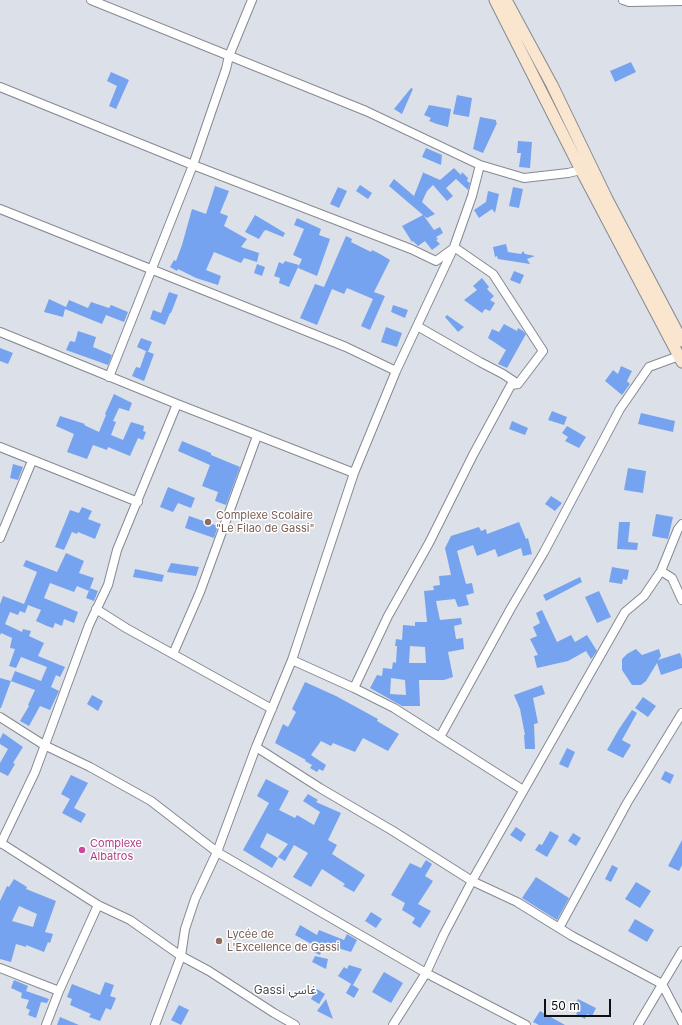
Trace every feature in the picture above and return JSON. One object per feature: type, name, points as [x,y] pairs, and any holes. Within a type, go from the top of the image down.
[{"type":"main road","points":[[494,0],[581,170],[682,341]]},
{"type":"main road","points":[[506,0],[552,85],[621,236],[680,359]]},
{"type":"street","points":[[91,0],[366,111],[480,166],[524,178],[581,170]]},
{"type":"street","points":[[108,377],[193,165],[226,69],[229,56],[252,0]]},
{"type":"street","points":[[623,0],[630,2],[682,2]]},
{"type":"street","points":[[0,87],[193,165],[411,249],[436,261],[454,247]]},
{"type":"street","points":[[155,1025],[181,956],[185,929],[195,899],[217,852],[256,747],[292,660],[354,473],[396,371],[454,247],[472,196],[480,166]]},
{"type":"street","points":[[0,209],[346,347],[396,371]]},
{"type":"street","points":[[354,688],[388,616],[429,543],[473,455],[511,385],[518,384],[543,351],[493,274],[454,247]]},
{"type":"street","points":[[417,326],[504,374],[518,384]]},
{"type":"street","points":[[0,332],[108,377],[354,473]]},
{"type":"street","points":[[440,737],[511,608],[544,552],[620,409],[649,367],[680,359]]},
{"type":"street","points":[[177,404],[118,550],[108,585],[89,625],[35,772],[0,843],[98,905],[130,920],[181,956],[209,971],[295,1025]]},
{"type":"street","points":[[173,654],[200,592],[257,436]]},
{"type":"street","points":[[0,447],[138,502]]},
{"type":"street","points":[[0,538],[32,461]]},
{"type":"street","points":[[393,1025],[426,973],[444,934],[472,881],[625,612],[644,596],[661,571],[678,529],[682,524]]},
{"type":"street","points":[[661,571],[672,578],[682,600]]},
{"type":"street","points":[[96,610],[272,709]]},
{"type":"street","points":[[292,660],[394,708],[523,790]]},
{"type":"street","points":[[559,928],[627,803],[682,713]]},
{"type":"street","points":[[0,717],[44,745],[90,767],[151,801],[217,852],[426,973],[526,1025]]},
{"type":"street","points":[[256,747],[472,881],[517,902],[559,928],[662,984],[682,1022]]},
{"type":"street","points":[[46,1025],[98,905]]},
{"type":"street","points":[[638,1025],[682,951]]},
{"type":"street","points":[[0,968],[60,991]]},
{"type":"building","points":[[631,62],[636,72],[615,82],[610,71]]},
{"type":"building","points":[[111,72],[129,80],[116,109],[109,106],[117,86],[107,81]]},
{"type":"building","points":[[411,88],[413,89],[402,114],[394,109]]},
{"type":"building","points":[[457,95],[472,98],[469,117],[453,114]]},
{"type":"building","points":[[429,105],[451,109],[448,127],[429,121],[431,118],[424,115]]},
{"type":"building","points":[[480,117],[496,120],[497,123],[483,153],[473,149]]},
{"type":"building","points":[[518,141],[532,142],[530,168],[519,167],[521,153],[517,153]]},
{"type":"building","points":[[426,148],[442,155],[441,165],[422,157]]},
{"type":"building","points":[[454,168],[461,175],[462,172],[468,178],[467,181],[470,183],[468,190],[456,179],[446,188],[453,196],[447,201],[433,185],[427,191],[422,202],[435,214],[427,218],[424,216],[434,230],[440,227],[443,233],[436,237],[438,239],[436,240],[440,244],[432,250],[425,241],[418,246],[413,241],[412,242],[402,226],[423,215],[389,186],[394,179],[414,196],[423,173],[422,172],[440,180]]},
{"type":"building","points":[[360,185],[372,193],[368,199],[356,191]]},
{"type":"building","points":[[215,186],[229,191],[220,213],[228,216],[224,226],[247,239],[241,247],[259,253],[257,262],[244,258],[241,263],[214,252],[206,270],[221,276],[218,285],[196,278],[178,269],[177,271],[170,267],[174,260],[176,261],[192,209],[206,214]]},
{"type":"building","points":[[338,187],[347,191],[339,208],[330,204]]},
{"type":"building","points":[[513,187],[523,189],[519,208],[509,206]]},
{"type":"building","points":[[488,191],[499,194],[495,213],[492,209],[479,218],[474,210],[486,202]]},
{"type":"building","points":[[255,215],[285,233],[283,237],[266,230],[259,239],[245,232]]},
{"type":"building","points":[[297,218],[321,229],[319,235],[330,239],[317,276],[298,268],[302,259],[293,255],[304,229],[294,225]]},
{"type":"building","points":[[346,236],[352,239],[351,242],[371,252],[372,250],[390,260],[374,292],[385,296],[370,330],[361,326],[373,299],[347,288],[344,294],[332,289],[317,325],[300,318],[315,284],[324,287]]},
{"type":"building","points":[[506,244],[508,252],[521,254],[523,251],[525,254],[535,256],[527,259],[530,264],[498,259],[497,256],[495,257],[493,247]]},
{"type":"building","points":[[285,261],[299,265],[289,287],[279,283],[280,278],[274,276],[279,262],[283,264]]},
{"type":"building","points":[[257,264],[265,267],[262,276],[254,273]]},
{"type":"building","points":[[514,271],[524,275],[520,284],[510,280]]},
{"type":"building","points":[[482,278],[489,287],[487,289],[494,296],[490,300],[495,303],[490,311],[485,309],[482,313],[464,300],[477,290],[473,286]]},
{"type":"building","points":[[169,292],[178,295],[165,325],[150,319],[153,310],[161,313]]},
{"type":"building","points":[[49,299],[66,307],[69,300],[88,308],[91,302],[109,308],[111,305],[128,312],[124,322],[106,315],[102,324],[65,309],[63,317],[44,312]]},
{"type":"building","points":[[393,305],[408,310],[405,318],[391,312]]},
{"type":"building","points":[[447,315],[464,327],[458,332],[445,317]]},
{"type":"building","points":[[504,324],[517,331],[518,328],[526,334],[507,368],[498,364],[506,350],[488,338],[492,329],[499,332]]},
{"type":"building","points":[[386,327],[402,333],[397,347],[381,342]]},
{"type":"building","points":[[78,331],[96,337],[93,347],[112,355],[108,365],[66,350],[70,341],[75,342]]},
{"type":"building","points":[[141,338],[152,342],[148,352],[137,347]]},
{"type":"building","points":[[0,348],[13,353],[8,364],[0,361]]},
{"type":"building","points":[[146,351],[154,354],[144,381],[132,376],[136,367],[140,368]]},
{"type":"building","points":[[621,366],[632,371],[627,381],[630,384],[622,395],[605,381],[613,370],[618,374]]},
{"type":"building","points":[[114,394],[132,403],[129,411],[119,408],[113,421],[116,422],[111,435],[123,440],[131,422],[144,426],[143,431],[146,432],[143,440],[138,438],[130,456],[108,447],[107,450],[93,445],[87,459],[67,452],[74,434],[56,426],[60,416],[85,424],[84,425],[99,432]]},
{"type":"building","points":[[552,411],[567,417],[564,425],[548,420]]},
{"type":"building","points":[[641,413],[675,421],[673,432],[638,424]]},
{"type":"building","points":[[512,421],[528,428],[525,435],[509,429]]},
{"type":"building","points":[[567,426],[586,437],[579,448],[565,441],[568,437],[562,433]]},
{"type":"building","points":[[182,441],[240,467],[226,505],[215,501],[218,492],[202,486],[210,465],[178,451]]},
{"type":"building","points":[[13,464],[23,467],[18,480],[10,478]]},
{"type":"building","points":[[628,468],[646,471],[643,493],[624,490]]},
{"type":"building","points":[[168,487],[195,498],[191,508],[178,503],[173,512],[160,507]]},
{"type":"building","points":[[551,496],[562,503],[555,511],[545,504]]},
{"type":"building","points":[[82,507],[92,511],[88,519],[101,524],[95,539],[78,532],[77,534],[72,532],[64,550],[55,547],[70,510],[79,513]]},
{"type":"building","points":[[656,514],[673,517],[668,539],[652,536]]},
{"type":"building","points":[[189,516],[218,526],[214,538],[185,528]]},
{"type":"building","points":[[519,522],[526,539],[528,538],[532,554],[523,556],[521,548],[498,557],[495,549],[477,556],[473,545],[457,551],[466,584],[472,583],[474,593],[466,595],[469,605],[458,607],[455,599],[436,601],[440,620],[461,618],[462,624],[454,626],[456,639],[463,638],[464,649],[448,652],[453,677],[444,680],[419,680],[420,706],[402,706],[370,688],[377,675],[382,676],[383,668],[392,669],[393,662],[396,663],[396,639],[402,640],[403,625],[415,626],[415,622],[427,622],[424,591],[434,590],[433,586],[440,585],[439,576],[451,575],[445,548],[451,536],[479,527],[481,531],[486,529],[487,534]],"holes":[[[410,646],[425,647],[426,663],[409,663]],[[391,678],[405,680],[406,695],[390,694]]]},
{"type":"building","points":[[619,522],[630,522],[628,542],[638,543],[637,550],[617,549]]},
{"type":"building","points":[[66,553],[84,561],[79,573],[94,578],[89,591],[77,586],[74,592],[50,583],[44,598],[78,612],[74,623],[64,619],[62,626],[55,623],[53,628],[47,626],[36,621],[41,610],[28,605],[25,613],[20,611],[18,615],[10,612],[5,624],[22,632],[23,629],[31,631],[29,636],[44,643],[38,656],[65,667],[60,677],[56,675],[51,687],[59,691],[50,710],[40,706],[29,726],[20,721],[29,706],[28,705],[35,690],[11,681],[15,671],[41,681],[47,667],[21,657],[16,668],[9,666],[15,649],[10,648],[12,638],[1,633],[0,635],[0,604],[3,596],[24,604],[37,572],[23,566],[26,560],[57,572]]},
{"type":"building","points":[[171,563],[199,567],[196,576],[167,572]]},
{"type":"building","points":[[612,567],[629,570],[627,580],[623,579],[622,584],[609,582]]},
{"type":"building","points":[[135,569],[164,575],[162,582],[133,577]]},
{"type":"building","points":[[580,577],[582,582],[546,601],[543,595]]},
{"type":"building","points":[[90,588],[98,591],[94,601],[86,598]]},
{"type":"building","points":[[599,591],[611,617],[597,623],[585,597]]},
{"type":"building","points":[[542,610],[557,642],[571,635],[575,642],[587,635],[597,651],[592,658],[591,659],[586,651],[568,661],[537,668],[534,656],[538,655],[530,639],[537,636],[533,627],[540,623],[536,613]]},
{"type":"building","points":[[636,649],[642,655],[659,649],[661,656],[658,660],[680,653],[682,668],[661,675],[657,663],[646,681],[641,685],[632,685],[622,670],[622,659]]},
{"type":"building","points":[[0,678],[11,681],[1,708],[0,708]]},
{"type":"building","points":[[305,682],[336,696],[378,719],[377,721],[399,734],[388,751],[363,738],[355,752],[333,743],[331,746],[321,741],[311,755],[326,765],[323,771],[319,769],[317,772],[310,768],[312,765],[305,761],[306,760],[275,743],[283,724],[288,727],[296,712],[292,709]]},
{"type":"building","points":[[542,685],[545,694],[533,698],[538,723],[534,724],[535,749],[525,749],[525,735],[520,709],[514,695]]},
{"type":"building","points":[[92,695],[103,701],[98,711],[87,704]]},
{"type":"building","points":[[643,697],[656,706],[648,717],[635,708]]},
{"type":"building","points":[[632,710],[637,713],[622,740],[631,745],[623,758],[607,750]]},
{"type":"building","points":[[3,733],[23,747],[13,763],[15,764],[8,776],[0,772],[0,763],[8,749],[0,744],[0,739]]},
{"type":"building","points":[[567,748],[575,752],[568,768],[559,764]]},
{"type":"building","points":[[665,771],[674,775],[670,784],[661,779]]},
{"type":"building","points":[[71,775],[88,783],[74,808],[86,814],[81,823],[62,813],[70,799],[61,794]]},
{"type":"building","points":[[266,779],[289,791],[279,810],[295,818],[297,815],[314,825],[320,812],[303,801],[308,794],[318,800],[316,802],[341,813],[328,840],[337,845],[332,854],[365,875],[354,892],[343,886],[345,884],[322,869],[311,887],[293,877],[308,853],[294,845],[285,861],[278,857],[288,844],[267,833],[260,847],[278,858],[272,868],[243,850],[269,803],[257,796]]},
{"type":"building","points":[[516,827],[526,834],[521,842],[510,835]]},
{"type":"building","points":[[550,831],[559,836],[547,857],[535,850],[539,844],[542,845]]},
{"type":"building","points":[[573,833],[581,838],[576,846],[568,841]]},
{"type":"building","points":[[682,840],[682,865],[679,871],[668,866]]},
{"type":"building","points":[[426,860],[432,864],[425,876],[433,881],[418,904],[431,911],[420,928],[412,923],[415,918],[402,910],[405,903],[391,895],[410,863],[421,868]]},
{"type":"building","points":[[612,865],[618,868],[611,882],[605,879]]},
{"type":"building","points":[[536,877],[569,898],[557,920],[522,898]]},
{"type":"building","points":[[14,879],[27,887],[26,889],[56,901],[45,932],[53,934],[50,943],[48,942],[44,952],[26,945],[26,947],[16,944],[11,962],[0,959],[0,901],[7,886],[9,887]],"holes":[[[19,906],[37,914],[33,927],[12,921]]]},
{"type":"building","points":[[636,882],[651,891],[640,908],[625,899]]},
{"type":"building","points":[[371,912],[382,919],[376,928],[365,921]]},
{"type":"building","points":[[635,919],[654,930],[647,942],[628,931]]},
{"type":"building","points":[[300,925],[317,935],[319,930],[344,940],[347,934],[357,940],[351,952],[324,944],[320,955],[313,952],[315,946],[295,935]]},
{"type":"building","points":[[315,956],[328,959],[326,969],[312,962]]},
{"type":"building","points":[[349,965],[362,969],[353,985],[338,976],[344,967],[347,969]]},
{"type":"building","points":[[384,972],[403,983],[391,1003],[372,992]]},
{"type":"building","points":[[14,980],[28,986],[26,991],[49,999],[47,1003],[41,1002],[36,1018],[28,1015],[30,1010],[26,1008],[29,1000],[21,998],[22,993],[11,988]]},
{"type":"building","points":[[105,982],[114,985],[110,996],[116,998],[111,1010],[106,1008],[100,1021],[89,1017],[91,1014],[70,1005],[72,999],[67,997],[72,984],[100,995]]},
{"type":"building","points":[[351,984],[359,989],[354,998],[346,993]]},
{"type":"building","points":[[317,989],[325,994],[319,1004],[311,999]]},
{"type":"building","points":[[326,999],[333,1019],[317,1011]]},
{"type":"building","points":[[578,999],[596,1008],[592,1016],[587,1014],[585,1019],[576,1014],[578,1011],[573,1008]]},
{"type":"building","points":[[179,1005],[189,1010],[181,1025],[171,1020]]},
{"type":"building","points":[[540,1011],[565,1025],[539,1025],[533,1022]]},
{"type":"building","points":[[60,1017],[79,1025],[57,1025]]},
{"type":"place","name":"Complexe Scolaire \"Le Filao de Gassi\"","points":[[208,522]]},
{"type":"place","name":"Complexe Albatros","points":[[82,850]]},
{"type":"place","name":"Lycée de L'Excellence de Gassi","points":[[219,941]]},
{"type":"district","name":"Gassi غاسي","points":[[285,990]]}]
